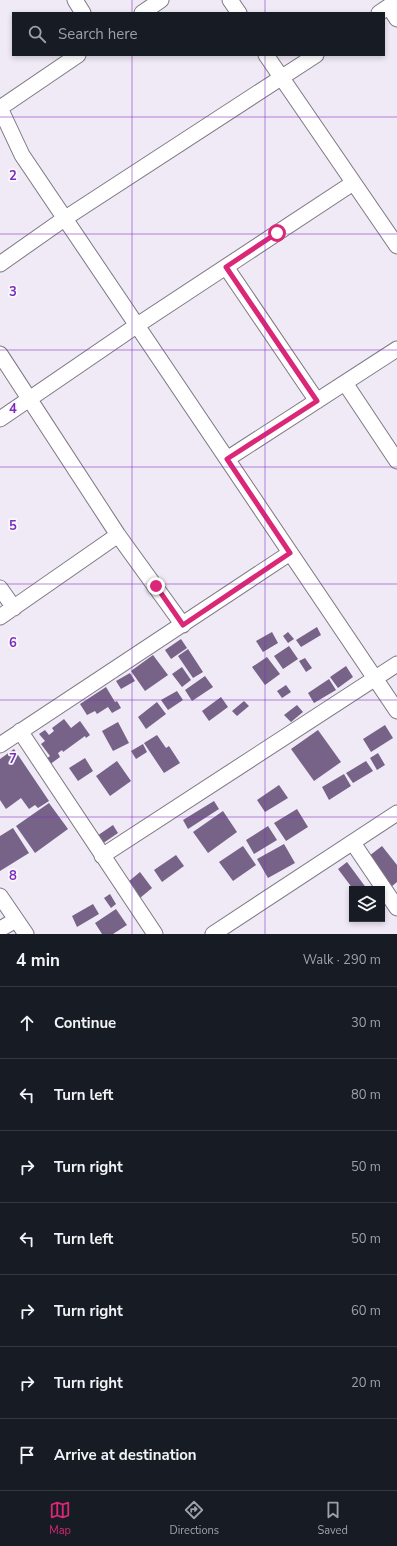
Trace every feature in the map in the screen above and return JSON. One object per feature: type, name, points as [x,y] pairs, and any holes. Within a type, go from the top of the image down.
[{"type":"street","points":[[75,0],[82,12]]},
{"type":"street","points":[[143,12],[161,0]]},
{"type":"street","points":[[230,0],[238,12]]},
{"type":"street","points":[[77,56],[0,108],[22,155],[397,711]]},
{"type":"street","points":[[267,56],[397,246]]},
{"type":"street","points":[[0,264],[64,219],[315,56]]},
{"type":"street","points":[[0,419],[136,326],[353,183]]},
{"type":"street","points":[[226,267],[317,401]]},
{"type":"street","points":[[227,459],[397,349]]},
{"type":"street","points":[[0,354],[118,534],[183,625]]},
{"type":"street","points":[[346,383],[397,461]]},
{"type":"street","points":[[0,617],[118,534]]},
{"type":"street","points":[[0,745],[290,553]]},
{"type":"street","points":[[0,588],[14,608]]},
{"type":"street","points":[[102,856],[397,664]]},
{"type":"street","points":[[20,732],[155,934]]},
{"type":"street","points":[[213,934],[397,813]]},
{"type":"street","points":[[353,843],[397,908]]},
{"type":"street","points":[[0,896],[26,934]]},
{"type":"street","points":[[0,929],[16,920]]},
{"type":"building","points":[[317,627],[321,635],[301,647],[296,640]]},
{"type":"building","points":[[272,632],[278,643],[263,652],[256,641]]},
{"type":"building","points":[[288,632],[294,639],[288,643],[283,636]]},
{"type":"building","points":[[181,639],[187,648],[171,659],[165,650]]},
{"type":"building","points":[[289,646],[298,659],[283,669],[274,656]]},
{"type":"building","points":[[188,649],[203,672],[193,678],[178,656]]},
{"type":"building","points":[[153,655],[168,675],[145,691],[131,671]]},
{"type":"building","points":[[267,657],[280,674],[265,685],[252,667]]},
{"type":"building","points":[[305,658],[312,668],[306,672],[299,661]]},
{"type":"building","points":[[346,666],[353,677],[338,688],[330,677]]},
{"type":"building","points":[[182,667],[191,680],[182,687],[172,674]]},
{"type":"building","points":[[130,673],[135,681],[121,689],[116,681]]},
{"type":"building","points":[[205,676],[213,687],[192,701],[185,690]]},
{"type":"building","points":[[329,679],[336,690],[314,703],[308,693]]},
{"type":"building","points":[[286,685],[291,692],[282,698],[277,691]]},
{"type":"building","points":[[106,687],[115,702],[117,701],[121,708],[112,713],[108,707],[97,714],[95,711],[87,715],[80,704]]},
{"type":"building","points":[[177,691],[183,700],[168,710],[161,700]]},
{"type":"building","points":[[221,697],[228,707],[209,721],[202,711]]},
{"type":"building","points":[[244,701],[249,706],[237,716],[232,711]]},
{"type":"building","points":[[157,702],[166,714],[146,729],[138,717]]},
{"type":"building","points":[[297,705],[303,712],[291,722],[284,715]]},
{"type":"building","points":[[64,719],[71,728],[80,721],[90,735],[86,738],[85,736],[63,752],[62,750],[58,753],[60,757],[49,765],[45,760],[50,756],[41,744],[45,741],[39,734],[45,730],[49,735],[54,731],[52,728]]},
{"type":"building","points":[[118,722],[129,743],[113,751],[102,731]]},
{"type":"building","points":[[385,725],[393,738],[371,752],[363,739]]},
{"type":"building","points":[[318,730],[341,762],[314,781],[291,749]]},
{"type":"building","points":[[157,735],[166,748],[169,746],[180,763],[164,773],[144,743]]},
{"type":"building","points":[[143,744],[147,752],[136,759],[131,751]]},
{"type":"building","points":[[14,749],[49,801],[38,808],[35,805],[29,809],[21,798],[6,809],[0,800],[0,759]]},
{"type":"building","points":[[378,753],[385,765],[377,770],[370,758]]},
{"type":"building","points":[[85,758],[93,771],[78,781],[69,768]]},
{"type":"building","points":[[117,761],[131,781],[110,796],[96,776]]},
{"type":"building","points":[[366,761],[373,771],[353,783],[346,773]]},
{"type":"building","points":[[344,774],[351,786],[329,800],[322,787]]},
{"type":"building","points":[[279,785],[288,798],[265,812],[257,800]]},
{"type":"building","points":[[214,801],[219,809],[188,829],[183,820]]},
{"type":"building","points":[[49,803],[68,829],[35,853],[16,826]]},
{"type":"building","points":[[297,809],[308,827],[286,841],[274,823]]},
{"type":"building","points":[[223,811],[237,832],[208,853],[193,832]]},
{"type":"building","points":[[113,825],[118,833],[99,846],[94,838]]},
{"type":"building","points":[[268,826],[277,840],[254,854],[246,840]]},
{"type":"building","points":[[13,828],[29,853],[0,871],[0,836]]},
{"type":"building","points":[[284,844],[295,863],[268,878],[257,859]]},
{"type":"building","points":[[243,846],[256,865],[233,881],[219,862]]},
{"type":"building","points":[[382,846],[397,865],[397,882],[391,887],[369,856]]},
{"type":"building","points":[[176,855],[184,866],[162,882],[154,870]]},
{"type":"building","points":[[347,862],[365,886],[351,886],[338,869]]},
{"type":"building","points":[[140,872],[152,888],[140,898],[128,882]]},
{"type":"building","points":[[110,894],[116,904],[111,908],[104,898]]},
{"type":"building","points":[[93,904],[99,914],[77,927],[72,916]]},
{"type":"building","points":[[116,909],[127,925],[113,934],[102,934],[95,923]]},
{"type":"route","points":[[156,586],[183,625],[290,553],[227,459],[317,401],[226,267],[277,233]]}]
